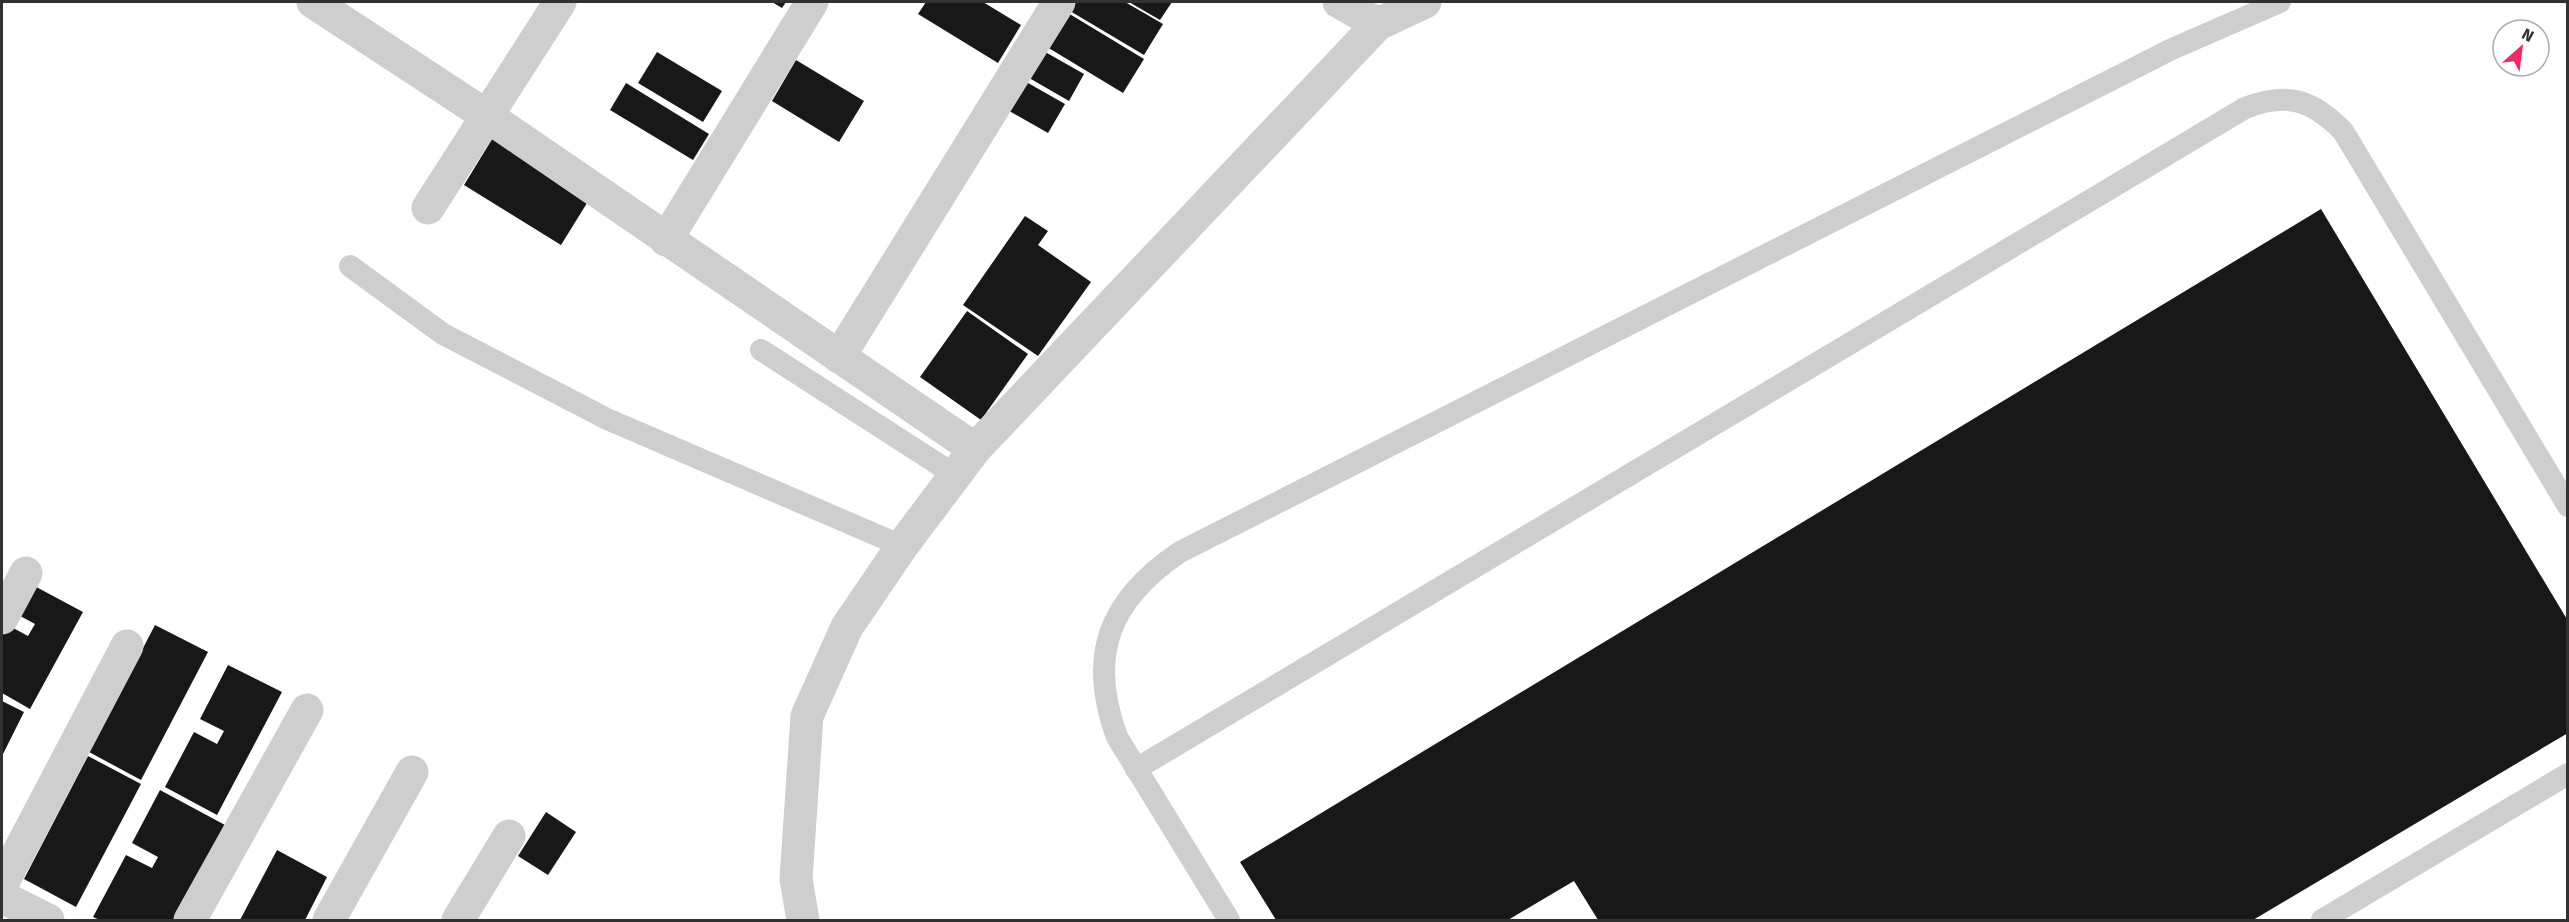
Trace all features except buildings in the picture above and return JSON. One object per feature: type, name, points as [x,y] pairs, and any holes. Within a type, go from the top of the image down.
[{"type":"street","points":[[313,2],[486,116],[975,449]]},
{"type":"street","points":[[428,208],[560,2]]},
{"type":"street","points":[[666,240],[812,2]]},
{"type":"street","points":[[839,357],[1059,2]]},
{"type":"street","points":[[1339,2],[1378,24]]},
{"type":"street","points":[[802,921],[796,879],[807,716],[847,627],[902,546],[975,449],[1378,24],[1425,2]]},
{"type":"street","points":[[2,618],[26,573]]},
{"type":"street","points":[[2,884],[127,646]]},
{"type":"street","points":[[190,921],[307,710]]},
{"type":"street","points":[[330,921],[412,772]]},
{"type":"street","points":[[458,921],[509,836]]},
{"type":"street","points":[[2,897],[48,921]]},
{"type":"lane","points":[[1228,921],[1117,737],[1107,710],[1102,681],[1107,645],[1117,615],[1135,590],[1155,569],[1180,552],[2172,49],[2280,2]]},
{"type":"lane","points":[[1136,769],[2245,108],[2265,100],[2287,99],[2307,104],[2326,114],[2343,131],[2568,506]]},
{"type":"lane","points":[[350,266],[443,334],[607,419],[902,546]]},
{"type":"lane","points":[[761,350],[955,475]]},
{"type":"lane","points":[[2322,921],[2568,774]]}]
